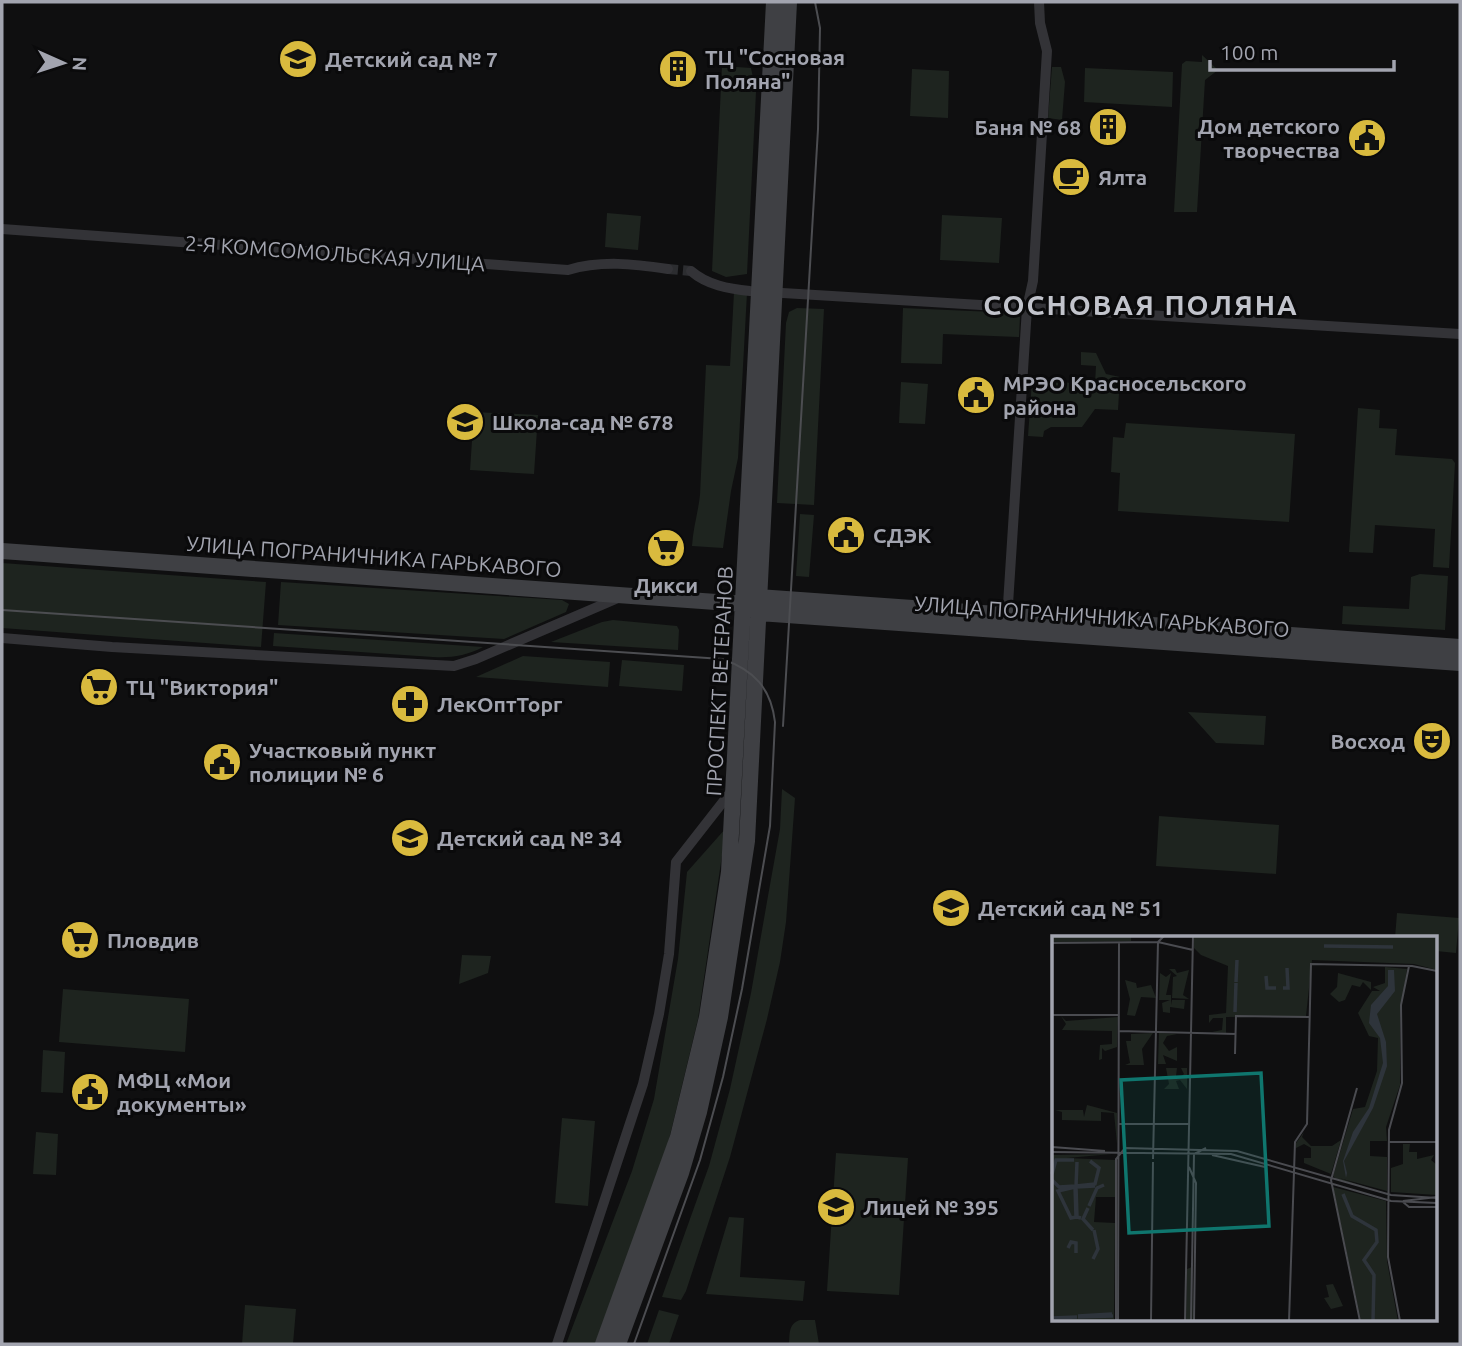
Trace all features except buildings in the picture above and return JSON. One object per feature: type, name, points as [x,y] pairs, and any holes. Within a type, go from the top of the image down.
[{"type":"main road","name":"ПРОСПЕКТ ВЕТЕРАНОВ","points":[[618,1344],[681,1173],[705,1089],[720,1017],[747,841],[759,605],[774,2]]},
{"type":"main road","name":"ПРОСПЕКТ ВЕТЕРАНОВ","points":[[603,1344],[668,1167],[694,1075],[707,1017],[729,872],[744,604],[789,2]]},
{"type":"main road","name":"УЛИЦА ПОГРАНИЧНИКА ГАРЬКАВОГО","points":[[2,551],[1007,622],[1460,647]]},
{"type":"main road","name":"УЛИЦА ПОГРАНИЧНИКА ГАРЬКАВОГО","points":[[1007,622],[1460,663]]},
{"type":"street","points":[[1007,622],[1027,308],[1033,281],[1047,51],[1040,23],[1039,2]]},
{"type":"street","name":"2-Я КОМСОМОЛЬСКАЯ УЛИЦА","points":[[2,229],[568,270],[609,263],[668,269]]},
{"type":"street","points":[[691,271],[701,280],[723,287],[767,292],[1460,334]]},
{"type":"street","points":[[2,638],[126,648],[454,666],[622,596]]},
{"type":"street","points":[[557,1344],[643,1084],[669,954],[676,862],[734,786]]},
{"type":"shaded area","points":[[1202,55],[1218,70],[1205,80],[1197,212],[1174,212],[1182,64],[1186,61],[1202,62]]},
{"type":"shaded area","points":[[722,66],[751,68],[756,92],[747,274],[726,277],[712,271]]},
{"type":"shaded area","points":[[1052,67],[1061,67],[1065,82],[1062,120],[1048,118]]},
{"type":"shaded area","points":[[1085,68],[1173,72],[1172,107],[1084,102]]},
{"type":"shaded area","points":[[912,69],[949,71],[948,118],[910,116]]},
{"type":"shaded area","points":[[607,213],[641,216],[638,250],[605,247]]},
{"type":"shaded area","points":[[942,215],[1002,218],[999,263],[940,260]]},
{"type":"shaded area","points":[[734,292],[747,293],[738,458],[723,548],[692,546],[700,495],[706,365],[730,366]]},
{"type":"shaded area","points":[[797,308],[824,309],[814,505],[777,503],[786,323],[789,312]]},
{"type":"shaded area","points":[[903,308],[1016,313],[1020,317],[1019,337],[943,334],[942,364],[901,363]]},
{"type":"shaded area","points":[[1081,352],[1096,353],[1106,374],[1120,377],[1118,410],[1095,409],[1082,427],[1051,427],[1044,431],[1043,437],[1028,436],[1032,381],[1095,384],[1096,366],[1081,365]]},
{"type":"shaded area","points":[[901,382],[928,384],[925,424],[899,423]]},
{"type":"shaded area","points":[[1358,408],[1380,410],[1379,428],[1397,429],[1395,455],[1452,459],[1455,463],[1449,568],[1433,567],[1435,529],[1375,525],[1373,553],[1349,552]]},
{"type":"shaded area","points":[[474,412],[538,415],[534,474],[470,470]]},
{"type":"shaded area","points":[[1126,423],[1295,434],[1289,522],[1118,511],[1120,473],[1111,472],[1113,437],[1124,438]]},
{"type":"shaded area","points":[[800,514],[814,515],[809,577],[796,576]]},
{"type":"shaded area","points":[[2,563],[266,582],[261,647],[2,628]]},
{"type":"shaded area","points":[[1420,574],[1448,576],[1445,630],[1342,624],[1343,606],[1409,609],[1411,577]]},
{"type":"shaded area","points":[[281,582],[562,600],[569,604],[566,612],[504,639],[278,625]]},
{"type":"shaded area","points":[[613,620],[677,626],[678,650],[551,642]]},
{"type":"shaded area","points":[[274,633],[483,647],[458,656],[433,657],[273,646]]},
{"type":"shaded area","points":[[523,656],[610,662],[608,687],[476,677]]},
{"type":"shaded area","points":[[622,660],[684,665],[682,691],[619,686]]},
{"type":"shaded area","points":[[1188,712],[1266,716],[1264,745],[1216,743]]},
{"type":"shaded area","points":[[782,789],[795,798],[786,922],[767,1019],[730,1157],[686,1291],[681,1300],[662,1297],[709,1166],[730,1089],[751,993],[780,829]]},
{"type":"shaded area","points":[[1159,816],[1279,825],[1276,874],[1156,866]]},
{"type":"shaded area","points":[[726,828],[698,1019],[665,1156],[595,1344],[566,1344],[632,1171],[654,1099],[678,959],[687,872]]},
{"type":"shaded area","points":[[1397,913],[1459,918],[1456,953],[1438,951],[1438,936],[1395,936]]},
{"type":"shaded area","points":[[462,955],[491,956],[488,973],[459,984]]},
{"type":"shaded area","points":[[63,989],[189,999],[185,1052],[59,1042]]},
{"type":"shaded area","points":[[43,1050],[65,1052],[63,1093],[41,1092]]},
{"type":"shaded area","points":[[562,1118],[595,1121],[588,1206],[555,1203]]},
{"type":"shaded area","points":[[36,1132],[58,1134],[56,1175],[33,1174]]},
{"type":"shaded area","points":[[836,1153],[908,1158],[899,1295],[827,1291]]},
{"type":"shaded area","points":[[729,1217],[744,1218],[740,1277],[805,1281],[803,1301],[706,1294]]},
{"type":"shaded area","points":[[245,1305],[296,1309],[293,1344],[242,1344]]},
{"type":"shaded area","points":[[659,1310],[679,1315],[669,1344],[647,1344]]},
{"type":"shaded area","points":[[800,1320],[815,1320],[819,1344],[789,1344],[792,1327]]},
{"type":"tunnel","points":[[668,269],[691,271]]},
{"type":"tram line","points":[[783,726],[818,129],[820,28],[815,2]]},
{"type":"tram line","points":[[2,610],[722,659],[743,669],[759,682],[770,699],[775,722],[770,826],[742,989],[723,1077],[700,1160],[634,1344]]},
{"type":"place","name":"Детский сад № 7","points":[[298,59]]},
{"type":"place","name":"ТЦ \"Сосновая Поляна\"","points":[[678,69]]},
{"type":"place","name":"Баня № 68","points":[[1108,127]]},
{"type":"place","name":"Дом детского творчества","points":[[1367,138]]},
{"type":"place","name":"Ялта","points":[[1071,177]]},
{"type":"place","name":"МРЭО Красносельского района","points":[[976,395]]},
{"type":"place","name":"Школа-сад № 678","points":[[465,422]]},
{"type":"place","name":"СДЭК","points":[[846,535]]},
{"type":"place","name":"Дикси","points":[[666,548]]},
{"type":"place","name":"ТЦ \"Виктория\"","points":[[99,687]]},
{"type":"place","name":"ЛекОптТорг","points":[[410,704]]},
{"type":"place","name":"Восход","points":[[1432,741]]},
{"type":"place","name":"Участковый пункт полиции № 6","points":[[222,762]]},
{"type":"place","name":"Детский сад № 34","points":[[410,838]]},
{"type":"place","name":"Детский сад № 51","points":[[951,908]]},
{"type":"place","name":"Пловдив","points":[[80,940]]},
{"type":"place","name":"МФЦ «Мои документы»","points":[[90,1092]]},
{"type":"place","name":"Лицей № 395","points":[[836,1207]]},
{"type":"district","name":"СОСНОВАЯ ПОЛЯНА","points":[[1141,304]]}]
